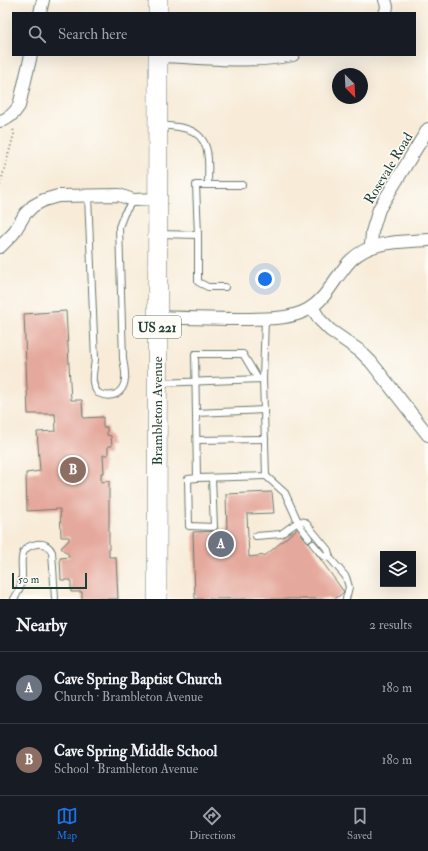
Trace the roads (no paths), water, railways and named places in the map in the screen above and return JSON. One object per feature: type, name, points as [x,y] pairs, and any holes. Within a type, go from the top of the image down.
[{"type":"main road","points":[[158,0],[158,12]]},
{"type":"main road","name":"Brambleton Avenue","points":[[157,599],[158,56]]},
{"type":"street","points":[[40,12],[43,0]]},
{"type":"street","points":[[384,0],[387,4],[386,12]]},
{"type":"street","points":[[5,119],[15,112],[19,106],[31,56]]},
{"type":"street","points":[[158,56],[241,60],[286,56]]},
{"type":"street","name":"Rosevale Road","points":[[371,246],[372,232],[380,209],[428,129]]},
{"type":"street","points":[[0,246],[13,234],[24,214],[33,206],[44,200],[58,196],[119,195],[133,200],[157,199]]},
{"type":"street","points":[[157,317],[218,319],[283,318],[295,315],[312,307],[322,298],[350,261],[371,246],[382,243],[428,240]]},
{"type":"street","points":[[312,307],[320,320],[330,330],[360,351],[371,362],[428,435]]},
{"type":"lane","points":[[157,124],[188,129],[201,136],[209,153],[208,185]]},
{"type":"lane","points":[[225,287],[208,287],[198,282],[196,185],[242,185]]},
{"type":"lane","points":[[88,196],[95,359],[92,383],[98,393],[108,396],[120,392],[124,387],[125,380],[119,227],[124,214],[133,200]]},
{"type":"lane","points":[[157,234],[198,235]]},
{"type":"lane","points":[[265,318],[261,379],[264,410],[266,476]]},
{"type":"lane","points":[[197,478],[195,354],[243,354],[261,379]]},
{"type":"lane","points":[[157,383],[261,379]]},
{"type":"lane","points":[[196,413],[264,410]]},
{"type":"lane","points":[[197,440],[265,439]]},
{"type":"lane","points":[[212,478],[214,527],[189,526],[188,479],[197,478],[266,476],[285,493],[300,526],[309,538]]},
{"type":"lane","points":[[256,536],[280,534],[299,521],[305,522],[328,550],[330,558],[346,577],[349,586],[346,599]]},
{"type":"lane","points":[[14,599],[20,586],[21,556],[23,551],[28,547],[39,544],[45,545],[52,552],[55,599]]},
{"type":"lane","points":[[313,544],[323,556],[330,558]]},
{"type":"place","name":"Cave Spring Middle School","points":[[73,470]]},
{"type":"place","name":"Cave Spring Baptist Church","points":[[221,544]]}]
